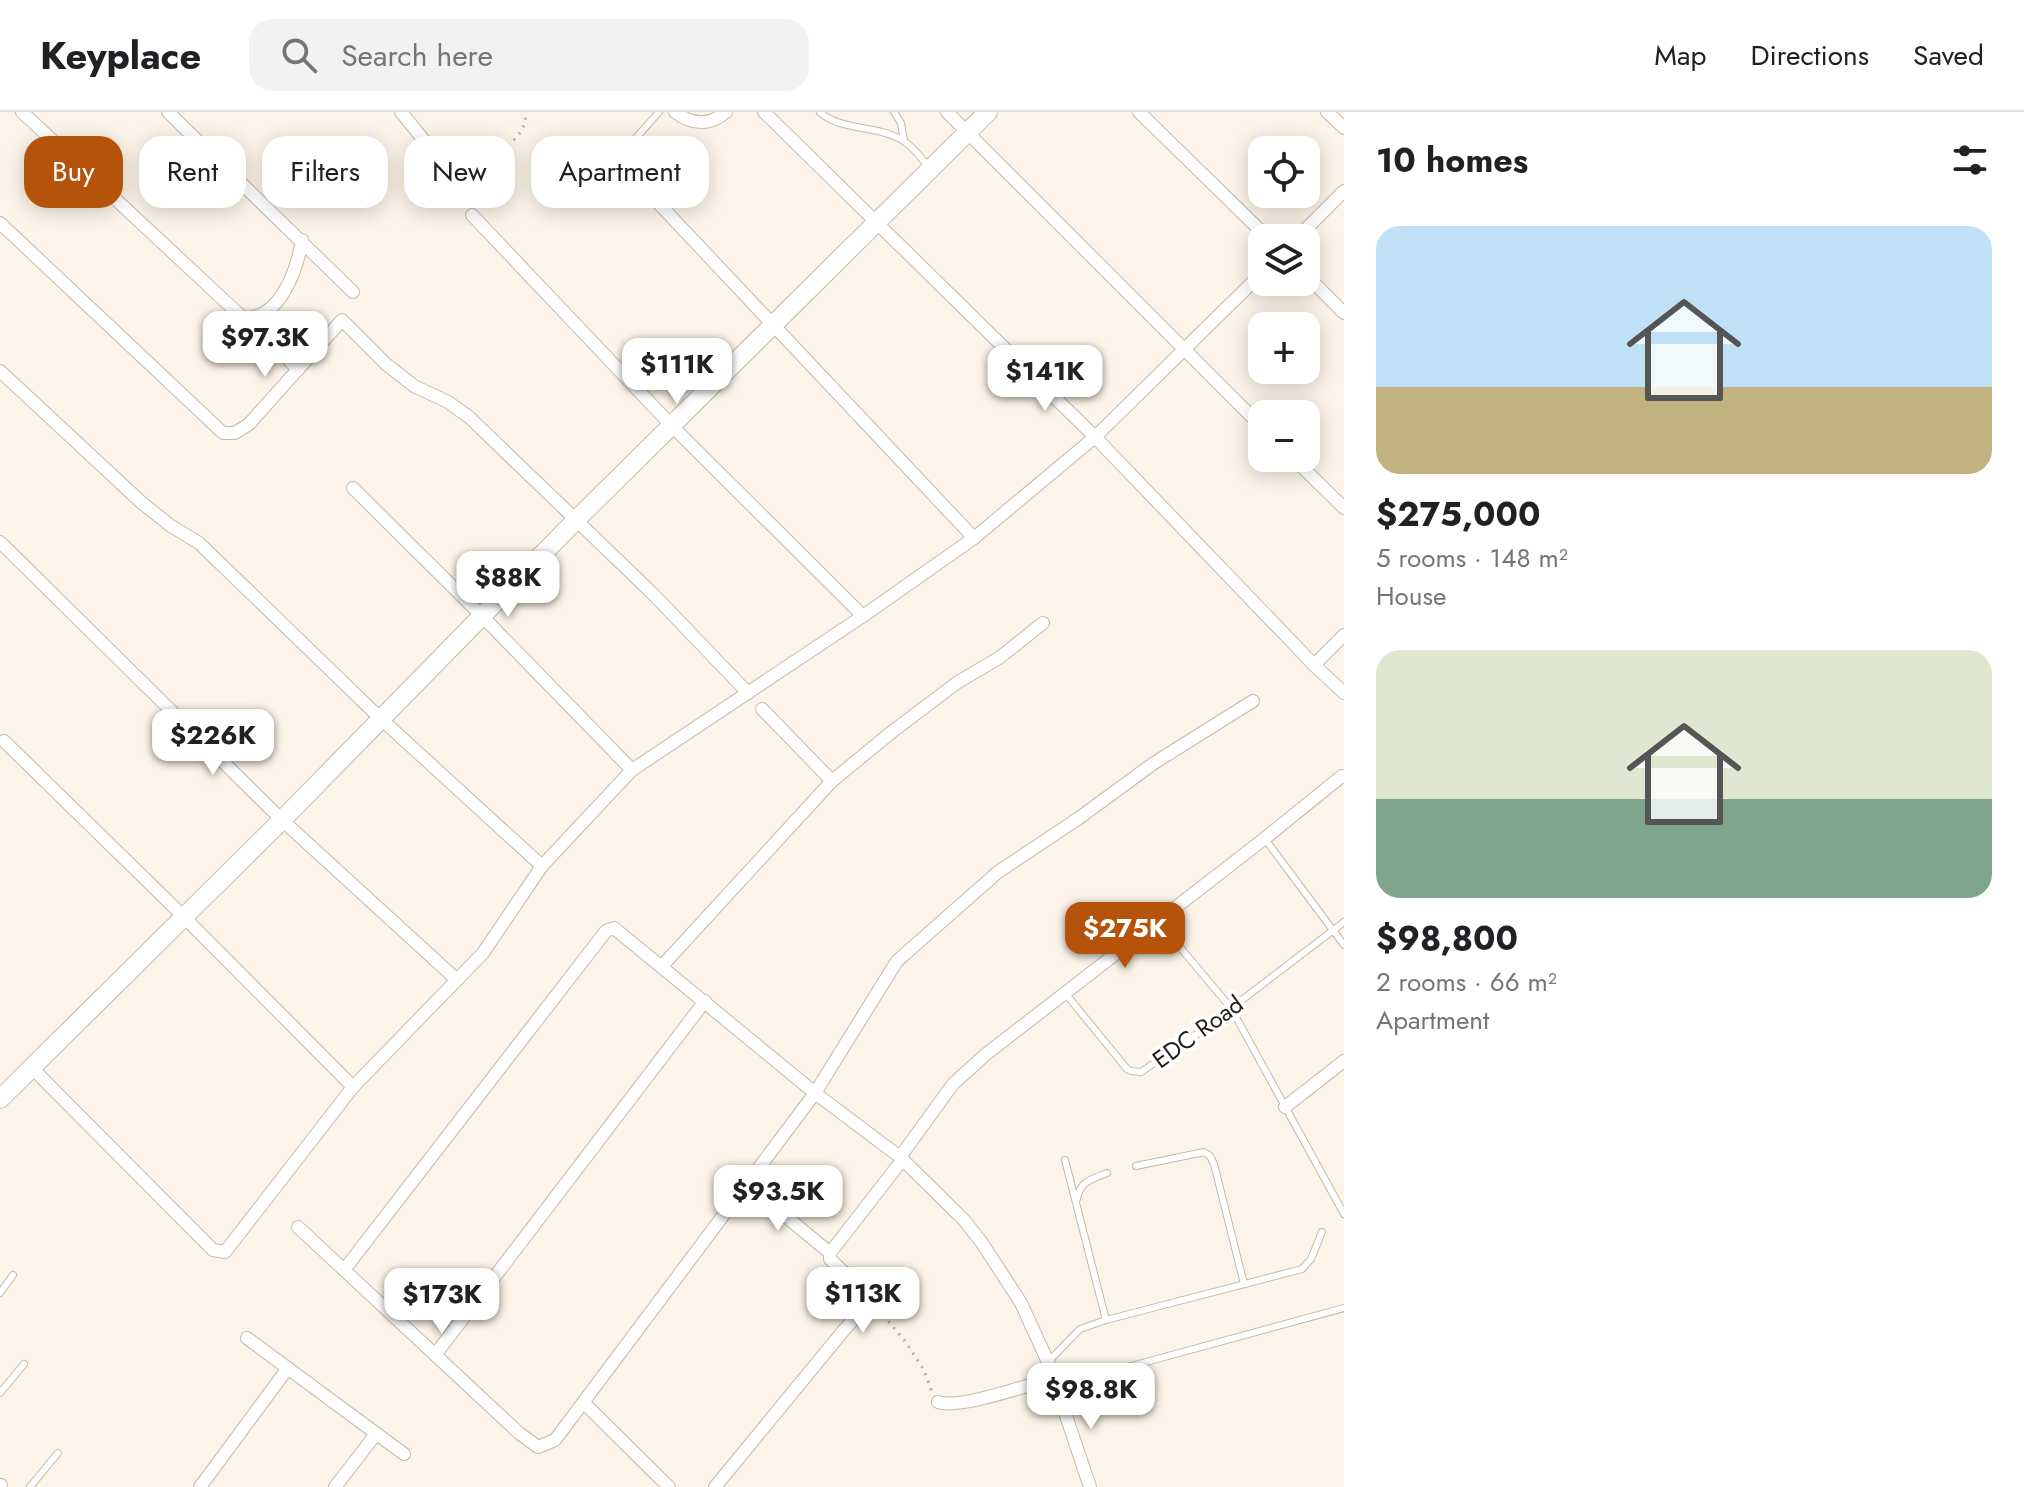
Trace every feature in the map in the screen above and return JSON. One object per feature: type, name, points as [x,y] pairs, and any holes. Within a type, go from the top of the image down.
[{"type":"street","points":[[22,112],[243,318],[250,319],[266,312],[277,301],[292,280],[302,240]]},
{"type":"street","points":[[168,112],[353,292]]},
{"type":"street","points":[[401,112],[420,136]]},
{"type":"street","points":[[675,112],[700,123],[718,120],[726,112]]},
{"type":"street","points":[[764,112],[1095,437],[1344,693]]},
{"type":"street","points":[[947,112],[1248,413]]},
{"type":"street","points":[[0,1099],[282,820],[576,520],[988,112]]},
{"type":"street","points":[[1139,112],[1254,224]]},
{"type":"street","points":[[1327,112],[1344,128]]},
{"type":"street","points":[[1311,224],[1344,191]]},
{"type":"street","points":[[662,208],[974,538]]},
{"type":"street","points":[[472,215],[672,426],[863,616]]},
{"type":"street","points":[[0,223],[223,433],[235,433],[249,424],[342,320],[386,364],[414,386],[448,402],[469,417],[653,594],[748,693]]},
{"type":"street","points":[[31,1067],[213,1250],[227,1250],[353,1087],[483,953],[542,866],[632,770],[974,538],[1095,437],[1248,287]]},
{"type":"street","points":[[1320,289],[1344,313]]},
{"type":"street","points":[[250,319],[298,370]]},
{"type":"street","points":[[0,371],[142,503],[199,543],[380,718],[542,866]]},
{"type":"street","points":[[1307,472],[1344,508]]},
{"type":"street","points":[[353,488],[632,770]]},
{"type":"street","points":[[0,542],[282,820],[457,980]]},
{"type":"street","points":[[662,966],[832,781],[947,690],[999,658],[1043,623]]},
{"type":"street","points":[[1314,665],[1344,635]]},
{"type":"street","points":[[298,1227],[519,1433],[538,1447],[555,1440],[815,1093],[897,961],[998,872],[1154,763],[1253,701]]},
{"type":"street","points":[[762,709],[832,781]]},
{"type":"street","points":[[4,741],[353,1087]]},
{"type":"street","points":[[715,1487],[870,1299],[830,1259],[830,1253],[953,1084],[1065,993],[1344,777]]},
{"type":"street","points":[[344,1270],[606,931],[614,928],[815,1093],[901,1158],[954,1210],[982,1243],[1021,1303],[1056,1382],[1090,1487]]},
{"type":"street","points":[[435,1355],[705,1001]]},
{"type":"street","points":[[1285,1107],[1344,1061]]},
{"type":"street","points":[[748,1185],[830,1253]]},
{"type":"street","points":[[247,1338],[404,1454]]},
{"type":"street","points":[[200,1487],[288,1368]]},
{"type":"street","points":[[938,1402],[945,1405],[966,1402],[1056,1382]]},
{"type":"street","points":[[584,1403],[669,1487]]},
{"type":"street","points":[[335,1487],[376,1434]]},
{"type":"lane","points":[[638,136],[659,112]]},
{"type":"lane","points":[[820,112],[841,124],[869,128],[904,140],[931,169]]},
{"type":"lane","points":[[894,112],[901,123],[904,140]]},
{"type":"lane","points":[[1264,839],[1344,945]]},
{"type":"lane","points":[[1158,921],[1231,1008],[1344,1214]]},
{"type":"lane","name":"EDC Road","points":[[1065,993],[1127,1069],[1137,1072],[1148,1069],[1344,922]]},
{"type":"lane","points":[[1136,1166],[1204,1152],[1210,1156],[1244,1284]]},
{"type":"lane","points":[[1065,1160],[1106,1320]]},
{"type":"lane","points":[[1076,1203],[1079,1189],[1086,1181],[1107,1173]]},
{"type":"lane","points":[[1337,1200],[1344,1194]]},
{"type":"lane","points":[[1048,1362],[1080,1329],[1302,1269],[1311,1259],[1322,1232]]},
{"type":"lane","points":[[0,1293],[13,1275]]},
{"type":"lane","points":[[1056,1382],[1344,1308]]},
{"type":"lane","points":[[0,1393],[24,1364]]},
{"type":"lane","points":[[30,1487],[58,1453]]},
{"type":"path","points":[[472,215],[475,179],[484,166],[522,131],[525,112]]},
{"type":"path","points":[[870,1299],[905,1341],[924,1370],[938,1402]]}]
